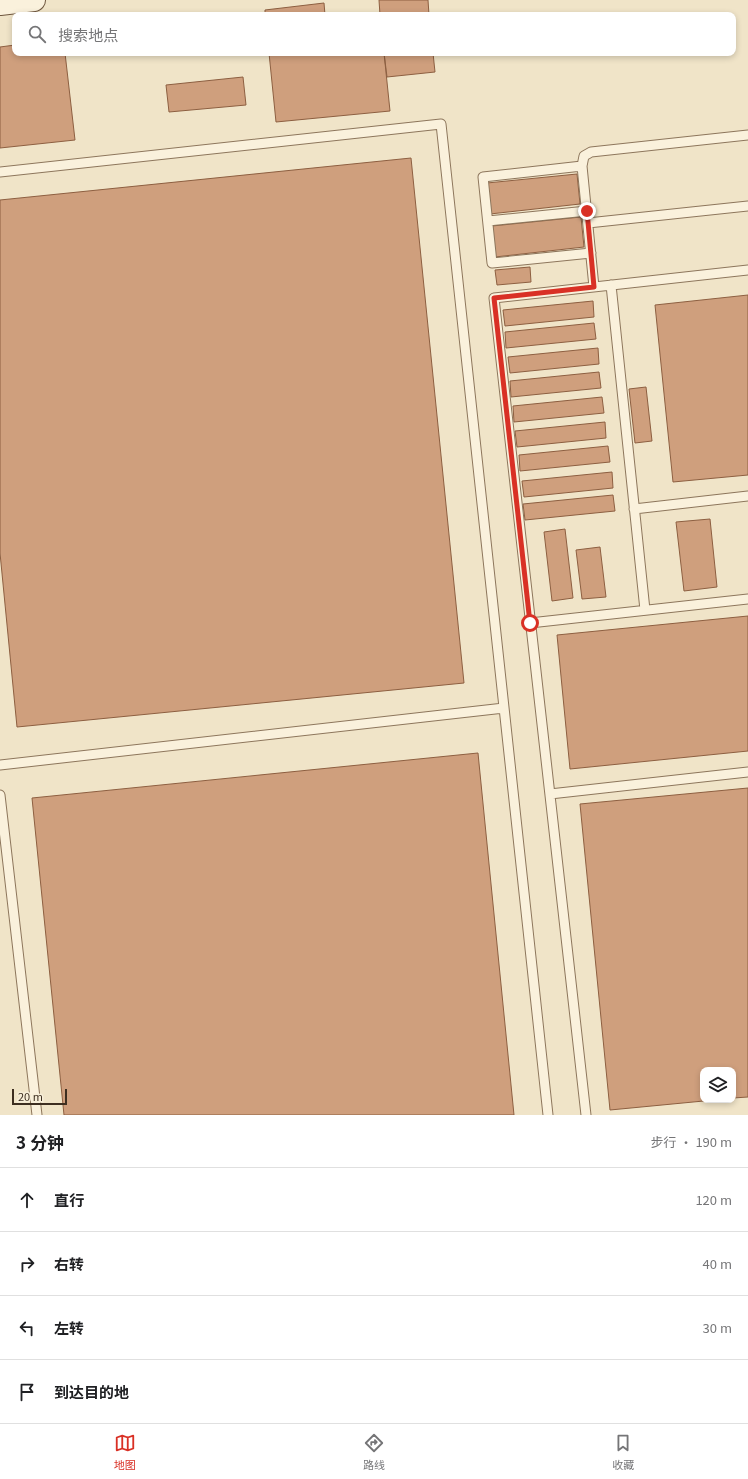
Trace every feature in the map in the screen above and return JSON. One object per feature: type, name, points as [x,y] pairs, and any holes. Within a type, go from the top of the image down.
[{"type":"main road","points":[[0,4],[34,0]]},
{"type":"lane","points":[[0,172],[441,124],[548,1115]]},
{"type":"lane","points":[[594,287],[582,166],[584,156],[591,152],[748,135]]},
{"type":"lane","points":[[582,166],[483,176],[492,263],[591,253]]},
{"type":"lane","points":[[588,224],[748,206]]},
{"type":"lane","points":[[488,221],[587,211]]},
{"type":"lane","points":[[586,1115],[494,298],[748,270]]},
{"type":"lane","points":[[611,285],[645,610]]},
{"type":"lane","points":[[634,509],[748,496]]},
{"type":"lane","points":[[530,623],[748,599]]},
{"type":"lane","points":[[0,765],[504,708]]},
{"type":"lane","points":[[550,794],[748,772]]},
{"type":"lane","points":[[0,795],[37,1115]]},
{"type":"building","points":[[379,0],[428,0],[429,12],[380,12]]},
{"type":"building","points":[[324,3],[325,12],[265,12],[265,10]]},
{"type":"building","points":[[12,45],[12,56],[65,56],[75,140],[0,148],[0,47]]},
{"type":"building","points":[[269,56],[384,56],[390,111],[276,122]]},
{"type":"building","points":[[384,56],[433,56],[435,72],[387,77]]},
{"type":"building","points":[[243,77],[246,105],[169,112],[166,85]]},
{"type":"building","points":[[411,158],[464,683],[17,727],[0,553],[0,200]]},
{"type":"building","points":[[577,174],[580,204],[490,214],[487,183]]},
{"type":"building","points":[[581,217],[584,247],[495,257],[492,226]]},
{"type":"building","points":[[530,267],[531,282],[497,285],[495,270]]},
{"type":"building","points":[[748,295],[748,475],[673,482],[655,305]]},
{"type":"building","points":[[593,301],[594,317],[505,326],[503,310]]},
{"type":"building","points":[[594,323],[596,339],[506,348],[505,332]]},
{"type":"building","points":[[598,348],[599,364],[510,373],[508,357]]},
{"type":"building","points":[[599,372],[601,388],[511,397],[510,381]]},
{"type":"building","points":[[646,387],[652,441],[635,443],[629,389]]},
{"type":"building","points":[[602,397],[604,413],[514,422],[513,406]]},
{"type":"building","points":[[605,422],[606,438],[517,447],[515,431]]},
{"type":"building","points":[[608,446],[610,462],[520,471],[519,455]]},
{"type":"building","points":[[612,472],[613,488],[524,497],[522,481]]},
{"type":"building","points":[[613,495],[615,511],[525,520],[523,504]]},
{"type":"building","points":[[710,519],[717,587],[684,591],[676,522]]},
{"type":"building","points":[[565,529],[573,598],[552,601],[544,532]]},
{"type":"building","points":[[600,547],[606,597],[582,599],[576,550]]},
{"type":"building","points":[[748,616],[748,751],[570,769],[557,635]]},
{"type":"building","points":[[478,753],[514,1115],[64,1115],[32,798]]},
{"type":"building","points":[[748,788],[748,1097],[736,1098],[736,1067],[700,1067],[700,1101],[610,1110],[580,804]]},
{"type":"route","points":[[530,623],[494,298],[594,287],[587,211]]}]
